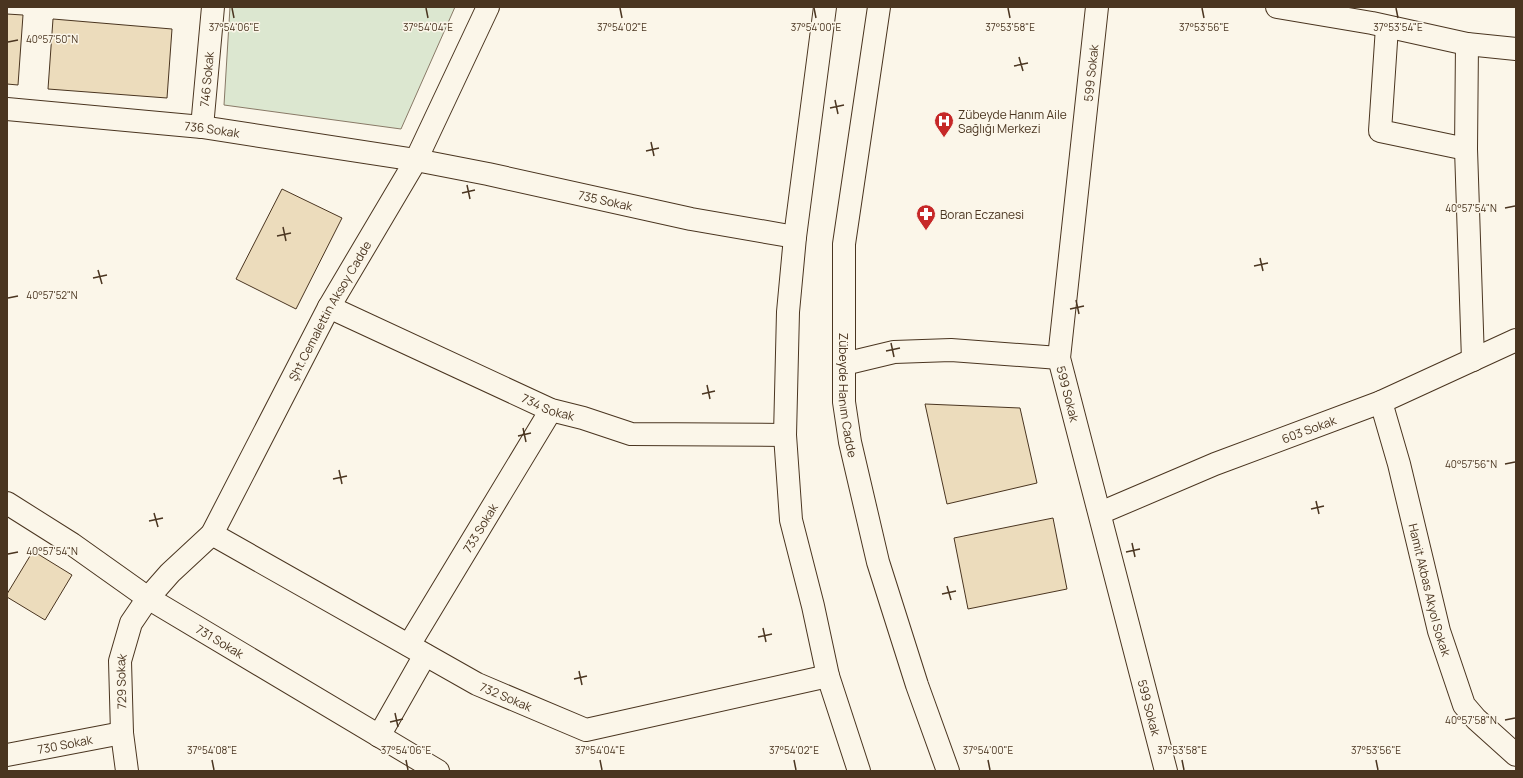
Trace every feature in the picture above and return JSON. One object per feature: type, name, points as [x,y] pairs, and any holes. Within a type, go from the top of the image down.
[{"type":"main road","name":"746 Sokak","points":[[202,127],[213,7]]},
{"type":"main road","name":"Şht.Cemalettin Aksoy Cadde","points":[[148,598],[170,573],[212,534],[329,307],[416,160],[488,7]]},
{"type":"main road","points":[[825,7],[795,237],[788,312],[785,435],[791,520],[813,606],[828,676],[859,771]]},
{"type":"main road","name":"Zübeyde Hanım Cadde","points":[[879,7],[844,244],[844,402],[850,442],[878,562],[917,685],[948,771]]},
{"type":"main road","name":"599 Sokak","points":[[1097,7],[1059,358],[1166,771]]},
{"type":"main road","points":[[1277,7],[1378,19],[1467,44],[1516,49]]},
{"type":"main road","points":[[1378,19],[1380,131],[1466,149]]},
{"type":"main road","points":[[1467,44],[1466,149],[1473,360]]},
{"type":"main road","name":"736 Sokak","points":[[7,109],[202,127],[416,160]]},
{"type":"main road","name":"735 Sokak","points":[[416,160],[488,174],[691,219],[795,237]]},
{"type":"main road","name":"734 Sokak","points":[[329,307],[551,410],[583,418],[631,434],[785,435]]},
{"type":"main road","name":"603 Sokak","points":[[1100,513],[1215,464],[1381,402],[1516,340]]},
{"type":"main road","points":[[844,364],[894,352],[951,350],[1059,358]]},
{"type":"main road","name":"Hamit Akbas Akyol Sokak","points":[[1381,402],[1399,464],[1439,631],[1464,705],[1476,719],[1516,755]]},
{"type":"main road","name":"733 Sokak","points":[[379,736],[417,650],[551,410]]},
{"type":"main road","name":"731 Sokak","points":[[7,503],[72,544],[148,598],[379,736],[420,764],[438,771]]},
{"type":"main road","name":"732 Sokak","points":[[212,534],[477,684],[586,730],[828,676]]},
{"type":"main road","name":"729 Sokak","points":[[127,771],[122,733],[120,661],[131,623],[148,598]]},
{"type":"main road","name":"730 Sokak","points":[[15,759],[122,733]]},
{"type":"green space","points":[[230,7],[455,7],[401,129],[224,105]]},
{"type":"building","points":[[7,14],[23,15],[18,85],[7,84]]},
{"type":"building","points":[[53,19],[172,29],[167,98],[48,89]]},
{"type":"building","points":[[282,189],[342,218],[296,309],[236,279]]},
{"type":"building","points":[[925,404],[1020,408],[1037,483],[947,504]]},
{"type":"building","points":[[1053,518],[1067,589],[968,609],[954,538]]},
{"type":"building","points":[[33,551],[72,575],[45,620],[7,597],[7,594]]},
{"type":"place","name":"Zübeyde Hanım Aile Sağlığı Merkezi","points":[[944,138]]},
{"type":"place","name":"Boran Eczanesi","points":[[926,231]]}]
